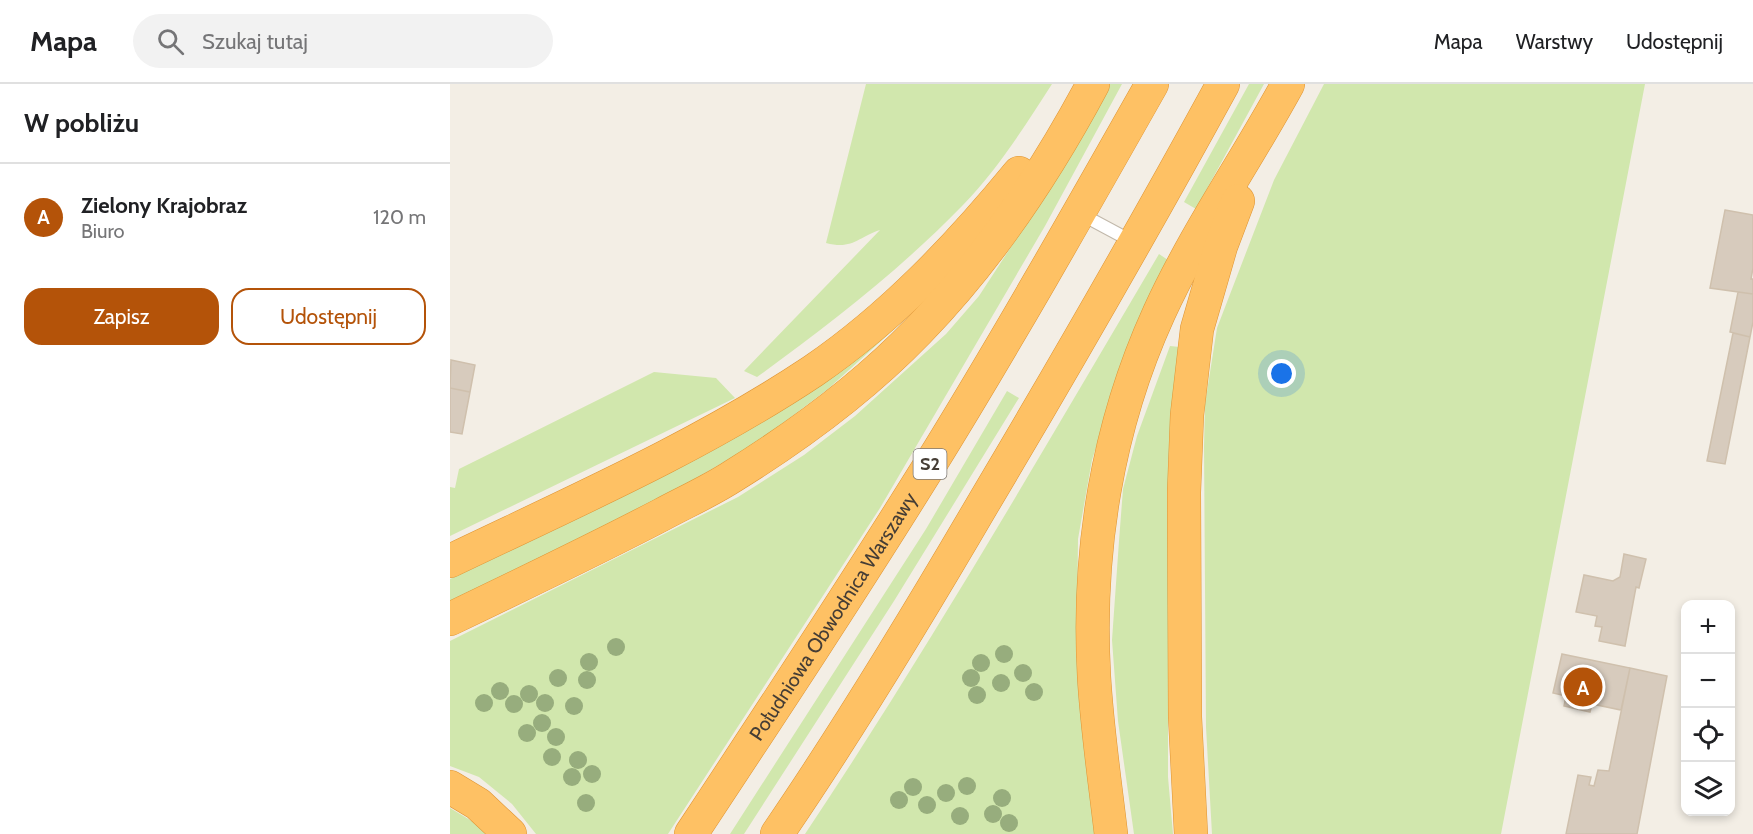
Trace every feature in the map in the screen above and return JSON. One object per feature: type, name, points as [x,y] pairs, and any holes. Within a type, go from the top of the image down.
[{"type":"highway","points":[[450,561],[667,457],[742,416],[814,369],[891,310],[974,228],[1026,165],[1078,84]]},
{"type":"highway","points":[[450,619],[602,546],[732,477],[807,426],[863,382],[917,332],[999,237],[1069,129],[1093,84]]},
{"type":"highway","name":"Południowa Obwodnica Warszawy","points":[[691,834],[827,628],[928,468],[1079,213],[1152,84]]},
{"type":"highway","points":[[777,834],[826,764],[904,639],[1136,243],[1223,84]]},
{"type":"highway","points":[[1112,834],[1094,677],[1092,594],[1097,529],[1110,458],[1130,387],[1159,313],[1201,233],[1288,84]]},
{"type":"highway","points":[[1191,834],[1185,705],[1184,492],[1189,405],[1197,329],[1221,246],[1266,124]]},
{"type":"highway","points":[[450,787],[478,804],[510,834]]},
{"type":"lane","points":[[1079,213],[1136,243]]},
{"type":"green space","points":[[866,84],[1052,84],[988,177],[939,229],[864,296],[757,377],[744,371],[880,230],[849,244],[826,243]]},
{"type":"green space","points":[[1108,84],[1122,84],[1045,226],[880,508],[668,834],[536,834],[512,804],[479,777],[450,766],[450,641],[738,497],[804,455],[855,416],[946,334],[979,296],[1022,230]]},
{"type":"green space","points":[[1249,84],[1264,84],[1196,209],[1184,202]]},
{"type":"green space","points":[[1324,84],[1645,84],[1501,834],[1212,834],[1206,727],[1205,404],[1217,328],[1274,180]]},
{"type":"green space","points":[[1159,254],[1168,260],[1114,391],[1092,460],[1078,539],[1077,633],[1097,834],[805,834],[942,619]]},
{"type":"green space","points":[[912,313],[828,389],[758,442],[688,483],[591,534],[450,602],[450,579],[670,471],[862,352]]},
{"type":"green space","points":[[1170,346],[1180,347],[1168,476],[1168,777],[1173,834],[1134,834],[1118,721],[1112,640],[1119,541],[1123,489],[1137,436]]},
{"type":"green space","points":[[654,372],[716,378],[735,398],[450,536],[450,487],[455,488],[459,469]]},
{"type":"green space","points":[[1007,391],[1019,398],[894,601],[744,834],[730,834],[926,529]]},
{"type":"green space","points":[[450,808],[480,826],[486,834],[450,834]]},
{"type":"building","points":[[1725,210],[1753,215],[1751,279],[1753,279],[1753,294],[1710,288]]},
{"type":"building","points":[[1738,292],[1753,294],[1753,322],[1750,337],[1730,332]]},
{"type":"building","points":[[1733,333],[1750,337],[1725,464],[1707,461]]},
{"type":"building","points":[[451,360],[475,365],[470,392],[450,388]]},
{"type":"building","points":[[450,388],[470,392],[462,434],[450,432]]},
{"type":"building","points":[[1624,554],[1646,559],[1639,588],[1636,587],[1625,646],[1599,641],[1602,627],[1595,626],[1597,616],[1576,612],[1584,575],[1613,581],[1620,577]]},
{"type":"building","points":[[1562,654],[1630,668],[1621,710],[1592,704],[1590,712],[1564,706],[1566,696],[1553,693]]},
{"type":"building","points":[[1630,668],[1667,676],[1637,834],[1566,834],[1578,775],[1591,777],[1589,785],[1594,786],[1598,770],[1609,771]]},
{"type":"place","name":"Zielony Krajobraz","points":[[1583,687]]}]
